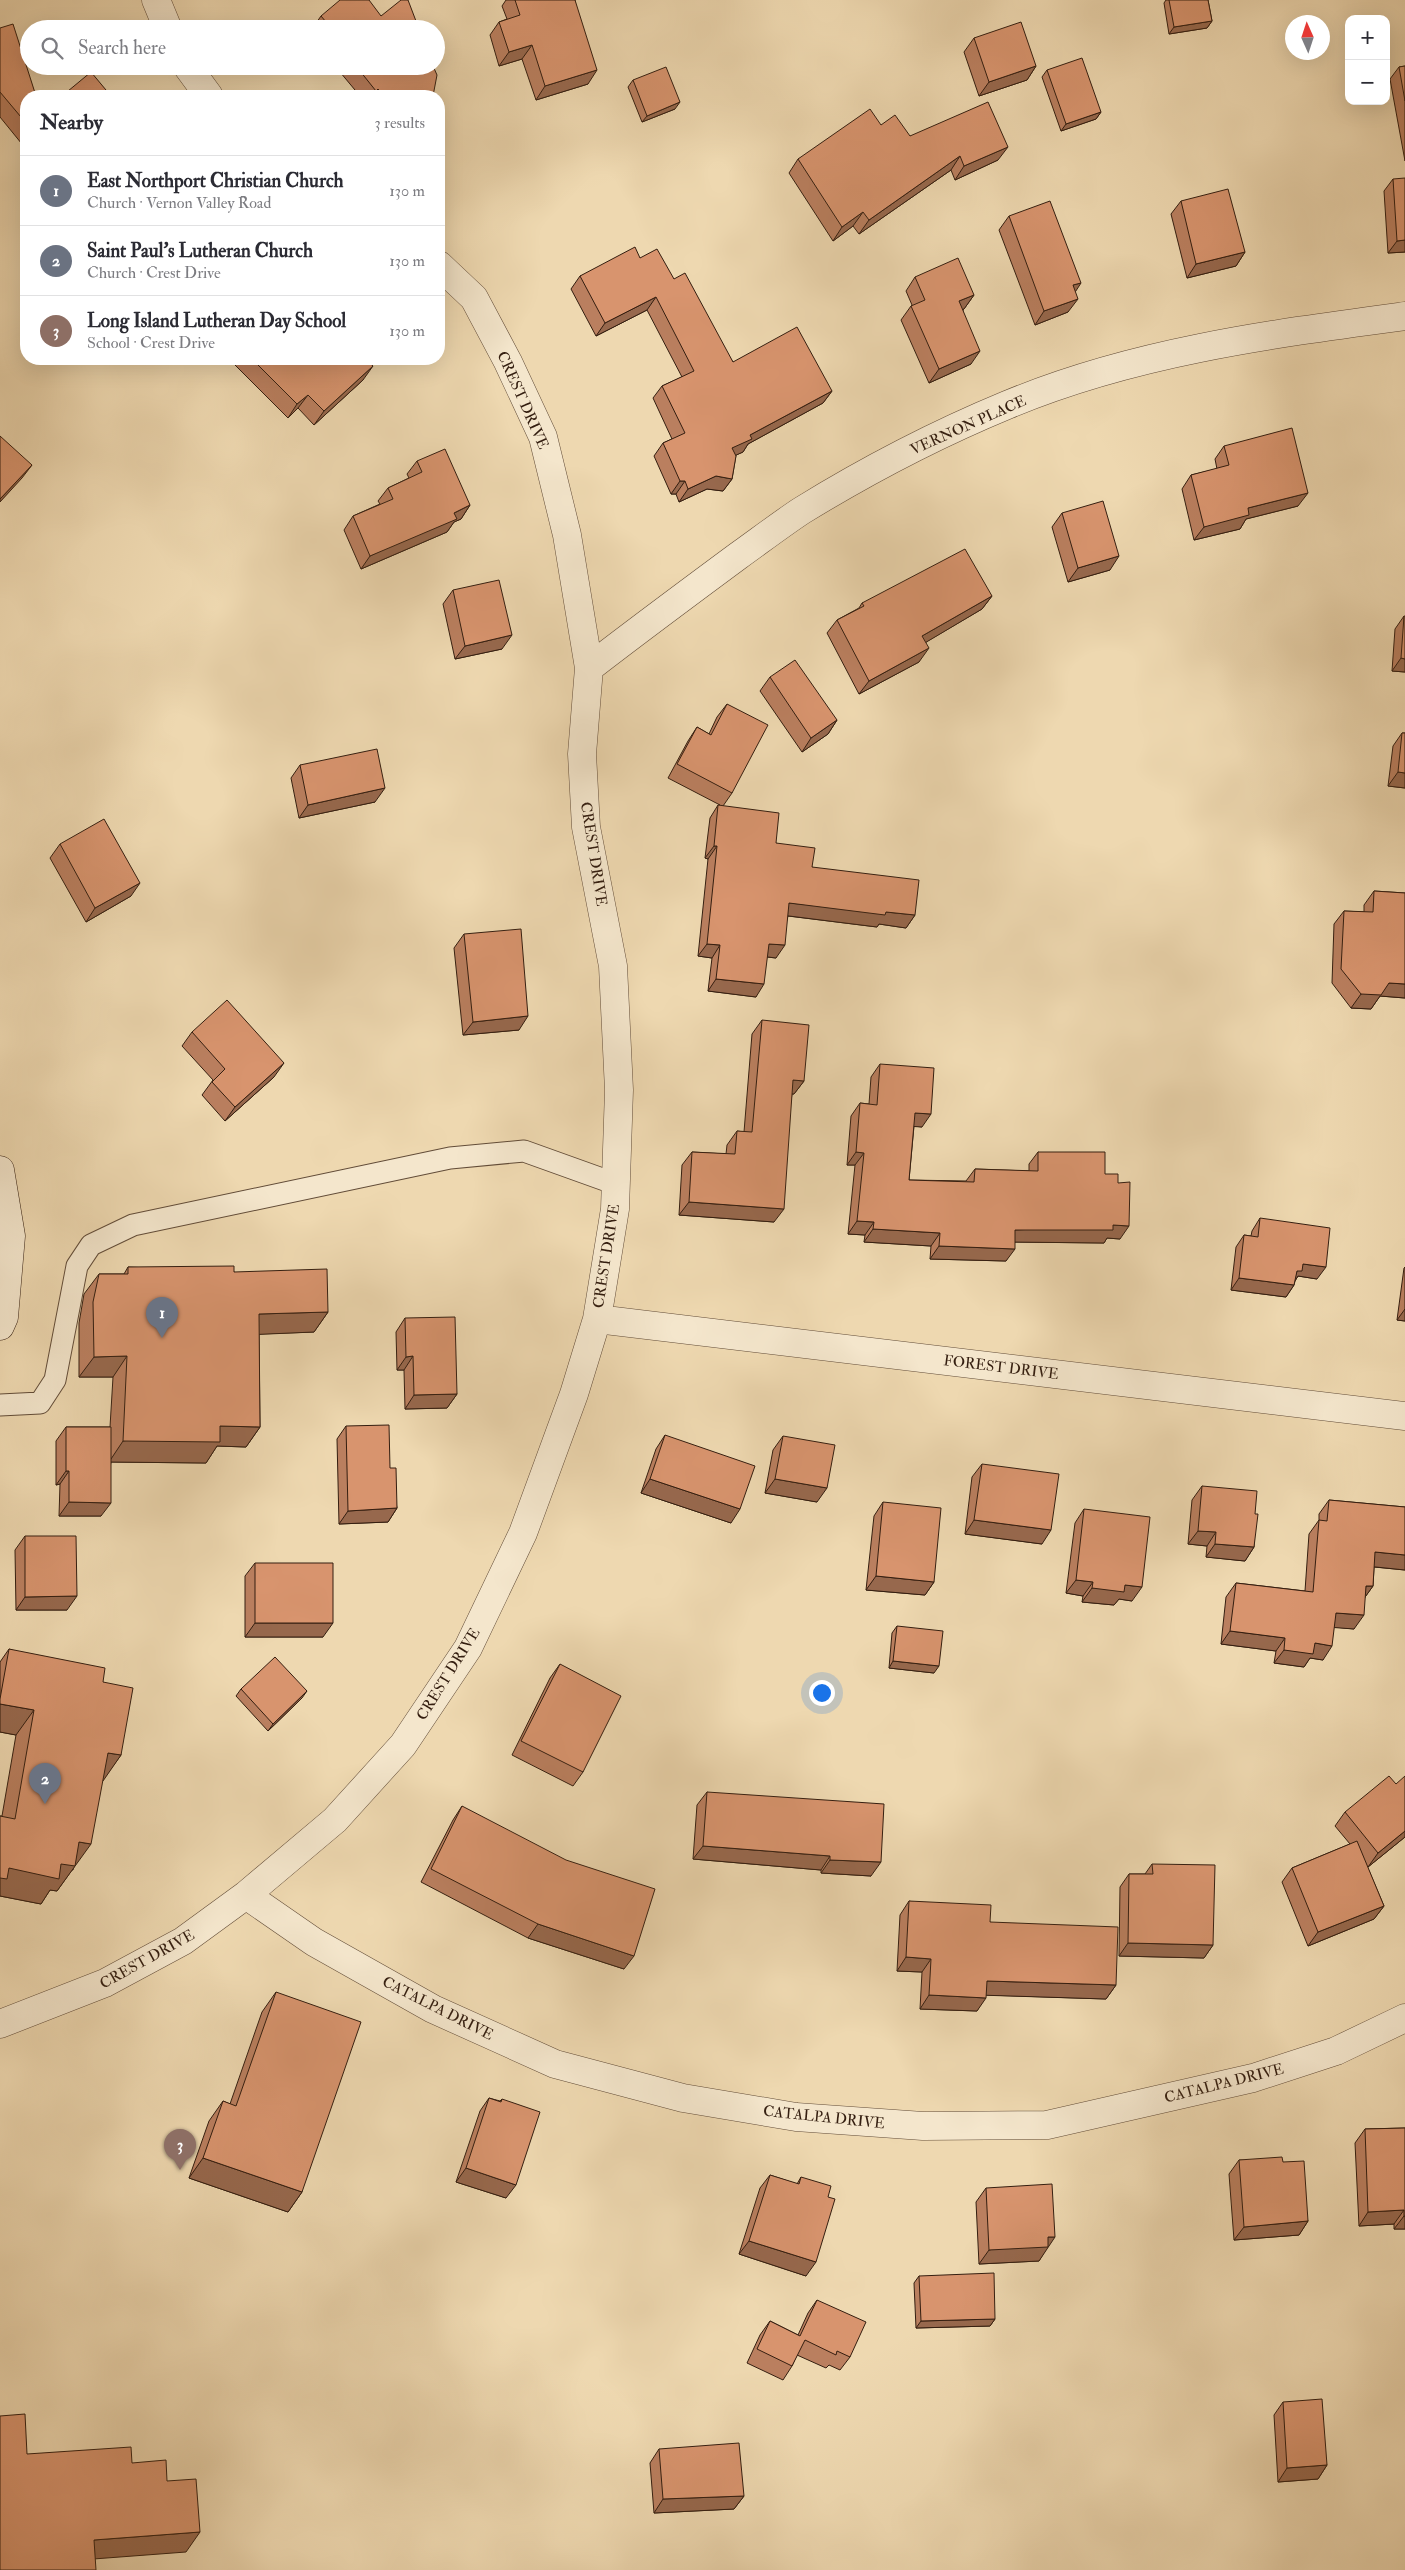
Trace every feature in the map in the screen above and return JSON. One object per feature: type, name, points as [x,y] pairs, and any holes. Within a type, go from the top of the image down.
[{"type":"street","points":[[156,0],[164,20]]},
{"type":"street","points":[[193,75],[204,90]]},
{"type":"street","name":"CREST DRIVE","points":[[0,2024],[105,1983],[183,1941],[246,1895],[335,1820],[403,1745],[468,1648],[523,1533],[574,1394],[597,1319],[615,1209],[619,1090],[613,966],[586,827],[582,754],[589,668],[567,534],[543,437],[508,362],[474,298],[445,271]]},
{"type":"street","name":"VERNON PLACE","points":[[589,668],[675,602],[801,512],[906,453],[1007,404],[1082,378],[1257,336],[1405,316]]},
{"type":"street","points":[[0,1170],[11,1236],[4,1317],[0,1326]]},
{"type":"street","name":"FOREST DRIVE","points":[[597,1319],[1405,1416]]},
{"type":"street","name":"CATALPA DRIVE","points":[[246,1895],[314,1942],[433,2009],[555,2064],[683,2098],[796,2117],[923,2126],[1047,2125],[1253,2078],[1336,2051],[1405,2018]]},
{"type":"lane","points":[[0,1405],[40,1403],[55,1380],[77,1266],[91,1245],[133,1225],[450,1158],[524,1151],[616,1184]]},
{"type":"building","points":[[340,0],[369,0],[381,16],[401,0],[408,0],[416,20],[324,20],[321,16]]},
{"type":"building","points":[[515,0],[575,0],[597,70],[545,86],[532,45],[509,52],[499,22],[520,15]]},
{"type":"building","points":[[1169,0],[1208,0],[1212,21],[1174,27]]},
{"type":"building","points":[[1021,22],[1036,66],[989,82],[974,38]]},
{"type":"building","points":[[13,24],[20,46],[20,75],[29,75],[34,90],[20,90],[20,116],[0,92],[0,28]]},
{"type":"building","points":[[1082,58],[1101,112],[1066,124],[1047,70]]},
{"type":"building","points":[[1405,66],[1405,101],[1399,67]]},
{"type":"building","points":[[666,67],[680,102],[647,116],[633,80]]},
{"type":"building","points":[[87,75],[94,75],[106,90],[69,90]]},
{"type":"building","points":[[363,75],[437,75],[434,90],[375,90]]},
{"type":"building","points":[[988,102],[1008,147],[964,166],[960,156],[869,220],[863,212],[842,227],[798,159],[870,109],[881,125],[895,115],[910,136]]},
{"type":"building","points":[[1405,178],[1405,240],[1397,241],[1393,179]]},
{"type":"building","points":[[1228,189],[1245,252],[1196,264],[1181,201]]},
{"type":"building","points":[[1050,201],[1081,283],[1073,285],[1078,299],[1044,311],[1009,216]]},
{"type":"building","points":[[635,247],[640,258],[657,249],[674,279],[685,273],[733,362],[797,327],[832,391],[750,435],[752,439],[732,448],[736,456],[732,479],[716,476],[688,489],[685,481],[680,481],[663,443],[685,433],[662,386],[694,371],[656,297],[605,323],[580,276]]},
{"type":"building","points":[[958,258],[974,295],[959,301],[980,351],[939,369],[911,306],[925,300],[915,277]]},
{"type":"building","points":[[258,365],[373,366],[324,411],[308,395],[297,404]]},
{"type":"building","points":[[1292,428],[1308,493],[1248,508],[1249,515],[1204,527],[1191,475],[1229,465],[1224,446]]},
{"type":"building","points":[[0,436],[32,465],[0,499]]},
{"type":"building","points":[[445,449],[470,505],[454,513],[457,519],[370,556],[353,516],[393,499],[388,488],[422,472],[417,461]]},
{"type":"building","points":[[1103,501],[1119,556],[1078,568],[1062,513]]},
{"type":"building","points":[[965,549],[992,596],[922,636],[929,648],[869,681],[837,620],[864,606],[862,603]]},
{"type":"building","points":[[499,580],[512,635],[465,646],[453,590]]},
{"type":"building","points":[[1405,616],[1405,659],[1401,658]]},
{"type":"building","points":[[795,660],[837,720],[811,738],[770,677]]},
{"type":"building","points":[[727,704],[768,725],[732,793],[677,764],[697,727],[711,735]]},
{"type":"building","points":[[1402,733],[1405,733],[1405,773],[1398,772]]},
{"type":"building","points":[[377,749],[385,788],[308,805],[300,765]]},
{"type":"building","points":[[718,805],[779,813],[776,843],[815,848],[812,867],[919,880],[915,915],[886,912],[885,915],[789,903],[785,945],[769,944],[764,984],[716,979],[720,945],[707,944],[717,846],[714,846]]},
{"type":"building","points":[[104,819],[140,883],[95,908],[60,844]]},
{"type":"building","points":[[1374,891],[1405,893],[1405,984],[1389,983],[1381,995],[1361,994],[1341,969],[1344,911],[1373,912]]},
{"type":"building","points":[[521,929],[528,1016],[473,1022],[464,934]]},
{"type":"building","points":[[227,1000],[284,1063],[235,1107],[212,1082],[225,1069],[192,1032]]},
{"type":"building","points":[[762,1020],[809,1025],[804,1081],[793,1080],[784,1209],[689,1202],[692,1152],[735,1154],[737,1131],[752,1132]]},
{"type":"building","points":[[880,1064],[934,1068],[931,1114],[915,1113],[909,1180],[974,1182],[975,1169],[1038,1171],[1038,1152],[1105,1152],[1105,1174],[1118,1174],[1118,1183],[1130,1182],[1129,1226],[1113,1225],[1113,1230],[1015,1230],[1015,1249],[939,1246],[940,1233],[873,1229],[874,1222],[857,1221],[864,1153],[856,1152],[860,1103],[877,1105]]},
{"type":"building","points":[[1260,1218],[1330,1228],[1326,1267],[1303,1264],[1302,1271],[1297,1271],[1294,1285],[1239,1278],[1244,1235],[1258,1237]]},
{"type":"building","points":[[234,1266],[234,1272],[327,1269],[328,1312],[259,1314],[260,1427],[220,1426],[220,1442],[123,1441],[127,1356],[94,1357],[93,1302],[99,1274],[128,1274],[128,1267]]},
{"type":"building","points":[[455,1317],[457,1394],[414,1395],[413,1356],[406,1357],[405,1318]]},
{"type":"building","points":[[389,1425],[390,1468],[396,1468],[397,1508],[348,1511],[346,1426]]},
{"type":"building","points":[[66,1427],[111,1427],[111,1503],[69,1502],[69,1471],[66,1471]]},
{"type":"building","points":[[665,1435],[755,1466],[740,1509],[650,1479]]},
{"type":"building","points":[[783,1436],[835,1445],[827,1488],[775,1479]]},
{"type":"building","points":[[982,1464],[1059,1474],[1051,1530],[974,1520]]},
{"type":"building","points":[[1202,1486],[1257,1491],[1255,1514],[1258,1514],[1254,1547],[1215,1544],[1216,1532],[1198,1531]]},
{"type":"building","points":[[1329,1500],[1405,1507],[1405,1555],[1375,1552],[1373,1586],[1366,1586],[1364,1615],[1336,1613],[1332,1646],[1315,1643],[1313,1654],[1284,1650],[1285,1638],[1230,1631],[1236,1583],[1313,1592],[1319,1520],[1327,1521]]},
{"type":"building","points":[[883,1502],[941,1508],[934,1582],[876,1576]]},
{"type":"building","points":[[1084,1509],[1150,1517],[1142,1587],[1125,1585],[1124,1592],[1092,1588],[1093,1582],[1076,1580]]},
{"type":"building","points":[[25,1536],[76,1536],[77,1596],[25,1597]]},
{"type":"building","points":[[255,1563],[333,1563],[333,1623],[255,1623]]},
{"type":"building","points":[[897,1626],[943,1631],[939,1666],[893,1661]]},
{"type":"building","points":[[9,1649],[105,1668],[103,1682],[133,1688],[121,1755],[108,1753],[91,1844],[79,1842],[75,1866],[61,1864],[59,1879],[9,1868],[7,1879],[0,1878],[0,1816],[15,1819],[34,1710],[0,1704]]},
{"type":"building","points":[[275,1657],[307,1691],[273,1724],[241,1689]]},
{"type":"building","points":[[560,1664],[621,1696],[583,1772],[521,1741]]},
{"type":"building","points":[[1389,1776],[1396,1784],[1405,1776],[1405,1831],[1378,1853],[1345,1812]]},
{"type":"building","points":[[707,1792],[884,1804],[881,1862],[830,1860],[830,1856],[703,1846]]},
{"type":"building","points":[[462,1806],[566,1860],[655,1889],[634,1956],[538,1924],[431,1869]]},
{"type":"building","points":[[1357,1841],[1384,1906],[1318,1932],[1292,1868]]},
{"type":"building","points":[[1152,1864],[1215,1865],[1213,1945],[1128,1943],[1129,1874],[1153,1874]]},
{"type":"building","points":[[909,1901],[991,1905],[990,1922],[1118,1927],[1116,1985],[987,1981],[986,1998],[929,1995],[931,1959],[906,1957]]},
{"type":"building","points":[[276,1992],[361,2022],[302,2192],[203,2158],[223,2101],[236,2106]]},
{"type":"building","points":[[489,2098],[501,2102],[502,2099],[540,2112],[516,2185],[466,2168]]},
{"type":"building","points":[[1405,2128],[1405,2216],[1404,2210],[1368,2212],[1365,2129]]},
{"type":"building","points":[[1282,2157],[1283,2162],[1304,2161],[1308,2221],[1244,2227],[1239,2160]]},
{"type":"building","points":[[770,2175],[799,2184],[801,2177],[831,2186],[828,2197],[835,2199],[816,2262],[749,2241]]},
{"type":"building","points":[[1052,2184],[1055,2237],[1048,2237],[1048,2247],[989,2250],[986,2188]]},
{"type":"building","points":[[994,2273],[995,2319],[921,2321],[919,2276]]},
{"type":"building","points":[[817,2300],[866,2322],[850,2357],[837,2351],[836,2355],[805,2340],[792,2366],[757,2349],[770,2321],[800,2336]]},
{"type":"building","points":[[1322,2399],[1327,2465],[1287,2468],[1283,2402]]},
{"type":"building","points":[[25,2414],[27,2454],[131,2447],[132,2463],[166,2460],[167,2481],[196,2479],[200,2532],[94,2540],[96,2570],[0,2570],[0,2416]]},
{"type":"building","points":[[739,2443],[744,2496],[663,2499],[659,2449]]},
{"type":"place","name":"East Northport Christian Church","points":[[162,1338]]},
{"type":"place","name":"Saint Paul's Lutheran Church","points":[[45,1804]]},
{"type":"place","name":"Long Island Lutheran Day School","points":[[180,2170]]}]
